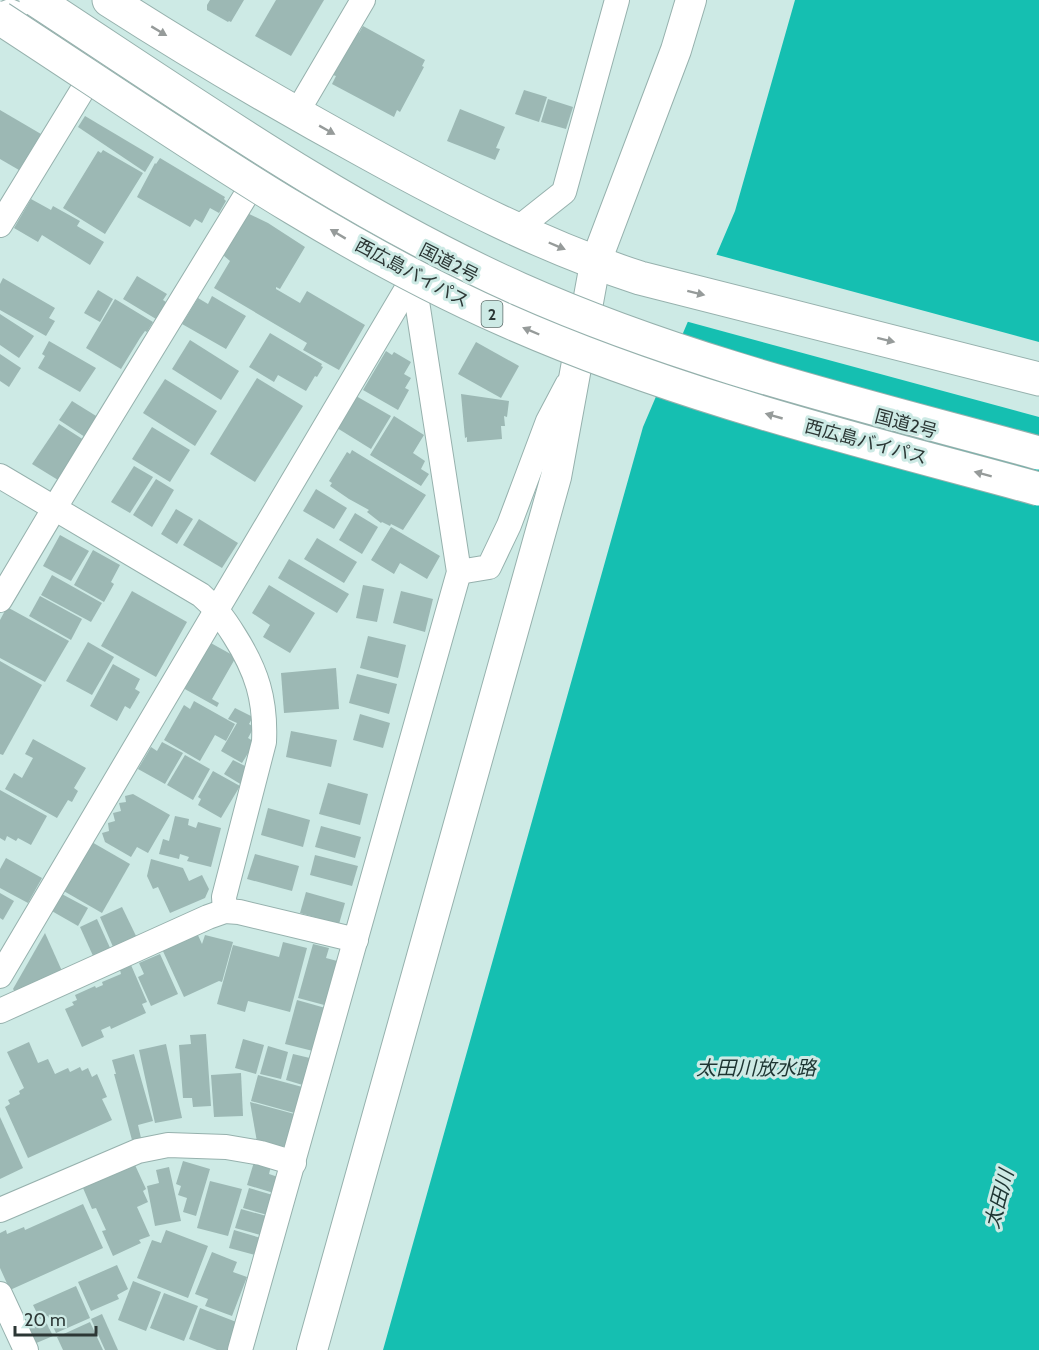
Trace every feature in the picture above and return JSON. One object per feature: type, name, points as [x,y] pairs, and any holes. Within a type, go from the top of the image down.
[{"type":"highway","name":"西広島バイパス","points":[[36,0],[225,123],[362,208],[436,249],[521,290],[616,329],[732,369],[1039,453]]},
{"type":"highway","points":[[127,5],[296,114],[516,230],[561,247],[595,264],[640,278],[1039,378]]},
{"type":"highway","name":"国道2号","points":[[0,12],[105,53],[358,214],[427,252],[533,305],[584,327],[627,344],[860,412],[1039,460]]},
{"type":"highway","name":"西広島バイパス","points":[[0,18],[234,170],[343,237],[417,278],[505,320],[607,361],[727,403],[1039,489]]},
{"type":"street","points":[[296,114],[363,0]]},
{"type":"street","points":[[516,230],[564,192],[617,0]]},
{"type":"street","points":[[312,1350],[553,488],[595,264],[676,50],[691,0]]},
{"type":"street","points":[[0,225],[105,53]]},
{"type":"street","points":[[0,600],[269,159]]},
{"type":"street","points":[[240,1350],[459,572],[416,295],[427,252]]},
{"type":"street","points":[[0,975],[427,252]]},
{"type":"street","points":[[459,572],[489,567],[509,525],[548,421],[575,371]]},
{"type":"street","points":[[0,477],[201,596],[216,608],[249,659],[261,691],[266,721],[264,742],[224,897],[225,911]]},
{"type":"street","points":[[0,1011],[208,916],[225,911],[239,912],[356,940]]},
{"type":"street","points":[[0,1210],[138,1151],[168,1144],[226,1147],[294,1163]]},
{"type":"street","points":[[0,1294],[26,1350]]},
{"type":"water","name":"太田川放水路","points":[[795,0],[1039,0],[1039,1350],[383,1350],[643,427],[735,211]]},
{"type":"pier","points":[[714,254],[1039,342],[1039,417],[685,321]]},
{"type":"building","points":[[210,0],[244,0],[231,22],[228,22],[207,10]]},
{"type":"building","points":[[276,0],[324,0],[291,56],[255,36]]},
{"type":"building","points":[[363,26],[425,60],[422,66],[424,67],[400,112],[397,110],[394,117],[332,84],[336,76],[333,75],[356,31],[359,33]]},
{"type":"building","points":[[524,90],[547,97],[539,122],[515,114]]},
{"type":"building","points":[[548,99],[573,107],[566,129],[541,122]]},
{"type":"building","points":[[460,109],[505,127],[496,148],[500,149],[495,160],[447,141]]},
{"type":"building","points":[[0,110],[41,134],[19,170],[0,159]]},
{"type":"building","points":[[85,116],[154,157],[145,172],[78,127]]},
{"type":"building","points":[[103,150],[143,173],[105,234],[63,208],[98,151],[101,153]]},
{"type":"building","points":[[160,158],[225,197],[226,201],[219,213],[210,208],[202,223],[195,219],[190,227],[137,197]]},
{"type":"building","points":[[31,199],[51,210],[53,206],[80,221],[77,226],[104,242],[90,265],[42,235],[38,242],[14,228]]},
{"type":"building","points":[[247,213],[268,223],[305,247],[280,289],[276,287],[276,289],[300,303],[307,291],[365,325],[339,370],[303,350],[307,343],[214,288],[230,261],[223,255]]},
{"type":"building","points":[[137,276],[167,294],[163,300],[166,302],[156,319],[123,299]]},
{"type":"building","points":[[3,278],[55,308],[49,318],[55,321],[46,336],[0,310],[0,284]]},
{"type":"building","points":[[98,290],[113,299],[100,322],[84,313]]},
{"type":"building","points":[[212,296],[246,316],[226,349],[182,324],[198,298],[208,304]]},
{"type":"building","points":[[115,299],[153,322],[121,369],[86,348]]},
{"type":"building","points":[[0,314],[34,336],[19,358],[0,345]]},
{"type":"building","points":[[270,333],[322,364],[323,367],[306,391],[278,375],[274,382],[249,367]]},
{"type":"building","points":[[190,340],[239,371],[221,400],[172,369]]},
{"type":"building","points":[[49,341],[96,368],[80,392],[38,368],[45,356],[42,354]]},
{"type":"building","points":[[476,342],[519,366],[501,398],[458,374]]},
{"type":"building","points":[[386,351],[392,355],[394,352],[411,362],[404,374],[411,378],[405,388],[409,390],[398,410],[363,390]]},
{"type":"building","points":[[0,354],[21,368],[9,387],[0,381]]},
{"type":"building","points":[[257,378],[303,406],[255,482],[210,454]]},
{"type":"building","points":[[165,379],[217,411],[195,446],[143,413]]},
{"type":"building","points":[[461,394],[509,401],[507,417],[504,416],[505,426],[501,426],[502,439],[467,442]]},
{"type":"building","points":[[356,396],[391,416],[371,449],[337,428]]},
{"type":"building","points":[[72,401],[101,419],[88,439],[59,420]]},
{"type":"building","points":[[394,416],[424,435],[413,453],[425,461],[421,469],[429,474],[421,486],[370,455]]},
{"type":"building","points":[[59,424],[84,440],[58,480],[32,464]]},
{"type":"building","points":[[152,427],[190,450],[170,482],[132,459]]},
{"type":"building","points":[[352,450],[426,495],[403,530],[391,524],[390,526],[381,523],[367,512],[369,510],[330,486],[332,483],[329,481],[347,452],[350,454]]},
{"type":"building","points":[[134,466],[153,477],[130,513],[111,502]]},
{"type":"building","points":[[156,479],[174,490],[152,527],[133,515]]},
{"type":"building","points":[[316,489],[347,508],[334,529],[303,511]]},
{"type":"building","points":[[176,509],[193,519],[177,544],[161,534]]},
{"type":"building","points":[[355,513],[378,527],[362,554],[339,540]]},
{"type":"building","points":[[199,519],[238,543],[222,568],[183,545]]},
{"type":"building","points":[[391,527],[440,556],[427,579],[400,563],[394,574],[371,560]]},
{"type":"building","points":[[60,535],[89,551],[71,581],[43,566]]},
{"type":"building","points":[[317,538],[357,562],[344,583],[304,559]]},
{"type":"building","points":[[93,550],[120,565],[111,582],[114,584],[104,602],[74,585]]},
{"type":"building","points":[[289,559],[349,594],[337,613],[278,578]]},
{"type":"building","points":[[52,575],[102,603],[91,622],[41,595]]},
{"type":"building","points":[[269,585],[315,613],[290,653],[263,637],[270,625],[252,613]]},
{"type":"building","points":[[363,585],[384,589],[377,622],[356,618]]},
{"type":"building","points":[[132,591],[187,622],[156,677],[101,646]]},
{"type":"building","points":[[401,591],[433,599],[425,632],[393,623]]},
{"type":"building","points":[[40,596],[82,619],[71,640],[29,616]]},
{"type":"building","points":[[7,607],[69,641],[45,682],[0,658],[0,620]]},
{"type":"building","points":[[368,636],[406,645],[398,678],[360,668]]},
{"type":"building","points":[[88,642],[114,657],[92,695],[66,681]]},
{"type":"building","points":[[209,642],[236,657],[212,699],[219,703],[217,707],[183,688]]},
{"type":"building","points":[[0,661],[42,685],[3,755],[0,754]]},
{"type":"building","points":[[113,664],[140,679],[135,689],[140,692],[130,709],[125,706],[117,721],[90,706]]},
{"type":"building","points":[[336,668],[339,709],[284,713],[281,673]]},
{"type":"building","points":[[357,674],[397,684],[389,714],[349,703]]},
{"type":"building","points":[[194,701],[235,724],[226,741],[215,735],[200,761],[164,740],[184,705],[190,709]]},
{"type":"building","points":[[235,708],[253,717],[249,724],[254,727],[248,738],[255,742],[242,763],[221,751],[237,723],[228,719]]},
{"type":"building","points":[[360,714],[390,723],[383,748],[353,740]]},
{"type":"building","points":[[291,731],[337,740],[331,767],[286,757]]},
{"type":"building","points":[[33,739],[86,768],[74,788],[78,791],[72,802],[68,800],[57,818],[5,789],[14,773],[22,778],[33,758],[25,754]]},
{"type":"building","points":[[162,742],[183,753],[165,784],[138,769],[151,747],[157,751]]},
{"type":"building","points":[[185,755],[210,769],[193,800],[167,785]]},
{"type":"building","points":[[233,760],[247,767],[242,785],[224,774]]},
{"type":"building","points":[[213,771],[240,786],[221,818],[198,805],[201,799],[198,797]]},
{"type":"building","points":[[328,783],[368,794],[360,825],[319,814]]},
{"type":"building","points":[[0,790],[47,816],[31,845],[18,838],[16,841],[7,836],[5,841],[0,838]]},
{"type":"building","points":[[133,794],[170,815],[148,853],[137,847],[131,857],[105,842],[102,833],[109,831],[108,823],[115,821],[113,813],[121,811],[119,803],[126,802],[125,796]]},
{"type":"building","points":[[268,808],[310,820],[303,847],[261,835]]},
{"type":"building","points":[[175,816],[189,819],[188,825],[196,828],[198,822],[221,828],[211,867],[187,861],[189,857],[180,854],[179,859],[159,854],[163,839],[169,841]]},
{"type":"building","points":[[321,826],[361,837],[355,858],[315,847]]},
{"type":"building","points":[[90,841],[130,864],[102,913],[62,890]]},
{"type":"building","points":[[255,854],[299,866],[292,891],[247,879]]},
{"type":"building","points":[[315,855],[358,866],[352,886],[310,875]]},
{"type":"building","points":[[6,858],[42,878],[28,903],[0,888],[0,869]]},
{"type":"building","points":[[151,859],[183,868],[189,881],[202,875],[209,889],[205,898],[170,913],[158,887],[153,889],[147,876]]},
{"type":"building","points":[[306,892],[345,903],[339,924],[300,913]]},
{"type":"building","points":[[0,893],[14,901],[3,920],[0,918]]},
{"type":"building","points":[[60,893],[88,908],[78,926],[50,910]]},
{"type":"building","points":[[122,907],[137,938],[114,949],[100,917]]},
{"type":"building","points":[[97,919],[111,950],[94,958],[80,927]]},
{"type":"building","points":[[45,933],[62,971],[15,992],[13,989]]},
{"type":"building","points":[[197,933],[202,944],[205,935],[233,942],[222,982],[219,981],[184,997],[162,949]]},
{"type":"building","points":[[283,942],[307,948],[290,1012],[248,1001],[245,1012],[217,1004],[233,945],[279,957]]},
{"type":"building","points":[[313,944],[329,948],[326,958],[341,962],[328,1006],[298,998]]},
{"type":"building","points":[[160,954],[178,994],[151,1006],[138,977],[144,974],[139,963]]},
{"type":"building","points":[[131,965],[147,1002],[142,1004],[146,1013],[111,1029],[110,1026],[101,1030],[104,1037],[82,1047],[65,1009],[74,1005],[72,1002],[77,1000],[75,995],[103,985],[102,982],[121,974],[120,970]]},
{"type":"building","points":[[297,1000],[329,1009],[317,1052],[285,1044]]},
{"type":"building","points":[[206,1034],[211,1106],[193,1107],[192,1098],[183,1098],[179,1045],[191,1044],[190,1035]]},
{"type":"building","points":[[243,1039],[264,1045],[256,1074],[235,1068]]},
{"type":"building","points":[[29,1042],[38,1063],[48,1059],[55,1074],[68,1068],[70,1072],[80,1067],[82,1071],[88,1068],[92,1077],[97,1074],[107,1097],[102,1099],[112,1120],[28,1158],[5,1107],[10,1104],[8,1100],[20,1094],[19,1091],[24,1088],[7,1052]]},
{"type":"building","points":[[166,1044],[182,1118],[155,1123],[139,1050]]},
{"type":"building","points":[[268,1046],[288,1052],[281,1079],[260,1074]]},
{"type":"building","points":[[134,1054],[153,1121],[138,1125],[141,1138],[132,1140],[112,1060]]},
{"type":"building","points":[[293,1054],[314,1059],[306,1086],[286,1080]]},
{"type":"building","points":[[241,1073],[243,1116],[214,1117],[211,1075]]},
{"type":"building","points":[[258,1075],[306,1088],[298,1114],[251,1101]]},
{"type":"building","points":[[250,1102],[298,1115],[291,1142],[280,1148],[257,1142]]},
{"type":"building","points":[[0,1117],[23,1168],[0,1179]]},
{"type":"building","points":[[183,1161],[210,1169],[196,1216],[183,1212],[187,1198],[178,1195],[181,1186],[176,1184]]},
{"type":"building","points":[[254,1162],[271,1166],[269,1174],[281,1178],[277,1194],[247,1185]]},
{"type":"building","points":[[135,1165],[146,1189],[143,1191],[148,1202],[137,1207],[150,1236],[139,1240],[141,1243],[113,1256],[102,1231],[106,1230],[96,1208],[92,1209],[83,1188]]},
{"type":"building","points":[[169,1167],[181,1221],[155,1226],[147,1186],[159,1183],[156,1170]]},
{"type":"building","points":[[210,1181],[242,1189],[228,1236],[197,1228]]},
{"type":"building","points":[[249,1188],[276,1196],[271,1216],[243,1208]]},
{"type":"building","points":[[83,1204],[103,1248],[10,1290],[0,1268],[0,1233],[6,1230],[7,1234],[24,1227],[25,1230]]},
{"type":"building","points":[[241,1209],[270,1217],[264,1236],[235,1228]]},
{"type":"building","points":[[166,1230],[208,1246],[188,1298],[137,1278],[152,1240],[161,1243]]},
{"type":"building","points":[[234,1230],[264,1239],[259,1256],[229,1248]]},
{"type":"building","points":[[212,1252],[237,1262],[233,1272],[247,1277],[232,1316],[205,1306],[208,1299],[195,1294]]},
{"type":"building","points":[[117,1265],[128,1289],[117,1295],[119,1299],[91,1311],[78,1282]]},
{"type":"building","points":[[133,1281],[161,1292],[146,1331],[118,1320]]},
{"type":"building","points":[[76,1286],[90,1318],[56,1333],[48,1316],[40,1319],[33,1305]]},
{"type":"building","points":[[164,1293],[198,1306],[184,1341],[150,1328]]},
{"type":"building","points":[[200,1308],[239,1323],[228,1350],[217,1350],[189,1339]]},
{"type":"building","points":[[102,1314],[118,1350],[105,1350],[91,1319]]},
{"type":"building","points":[[45,1320],[53,1336],[34,1344],[27,1329]]},
{"type":"building","points":[[90,1322],[103,1350],[63,1350],[57,1337]]},
{"type":"water label","name":"太田川","points":[[999,1199]]}]
